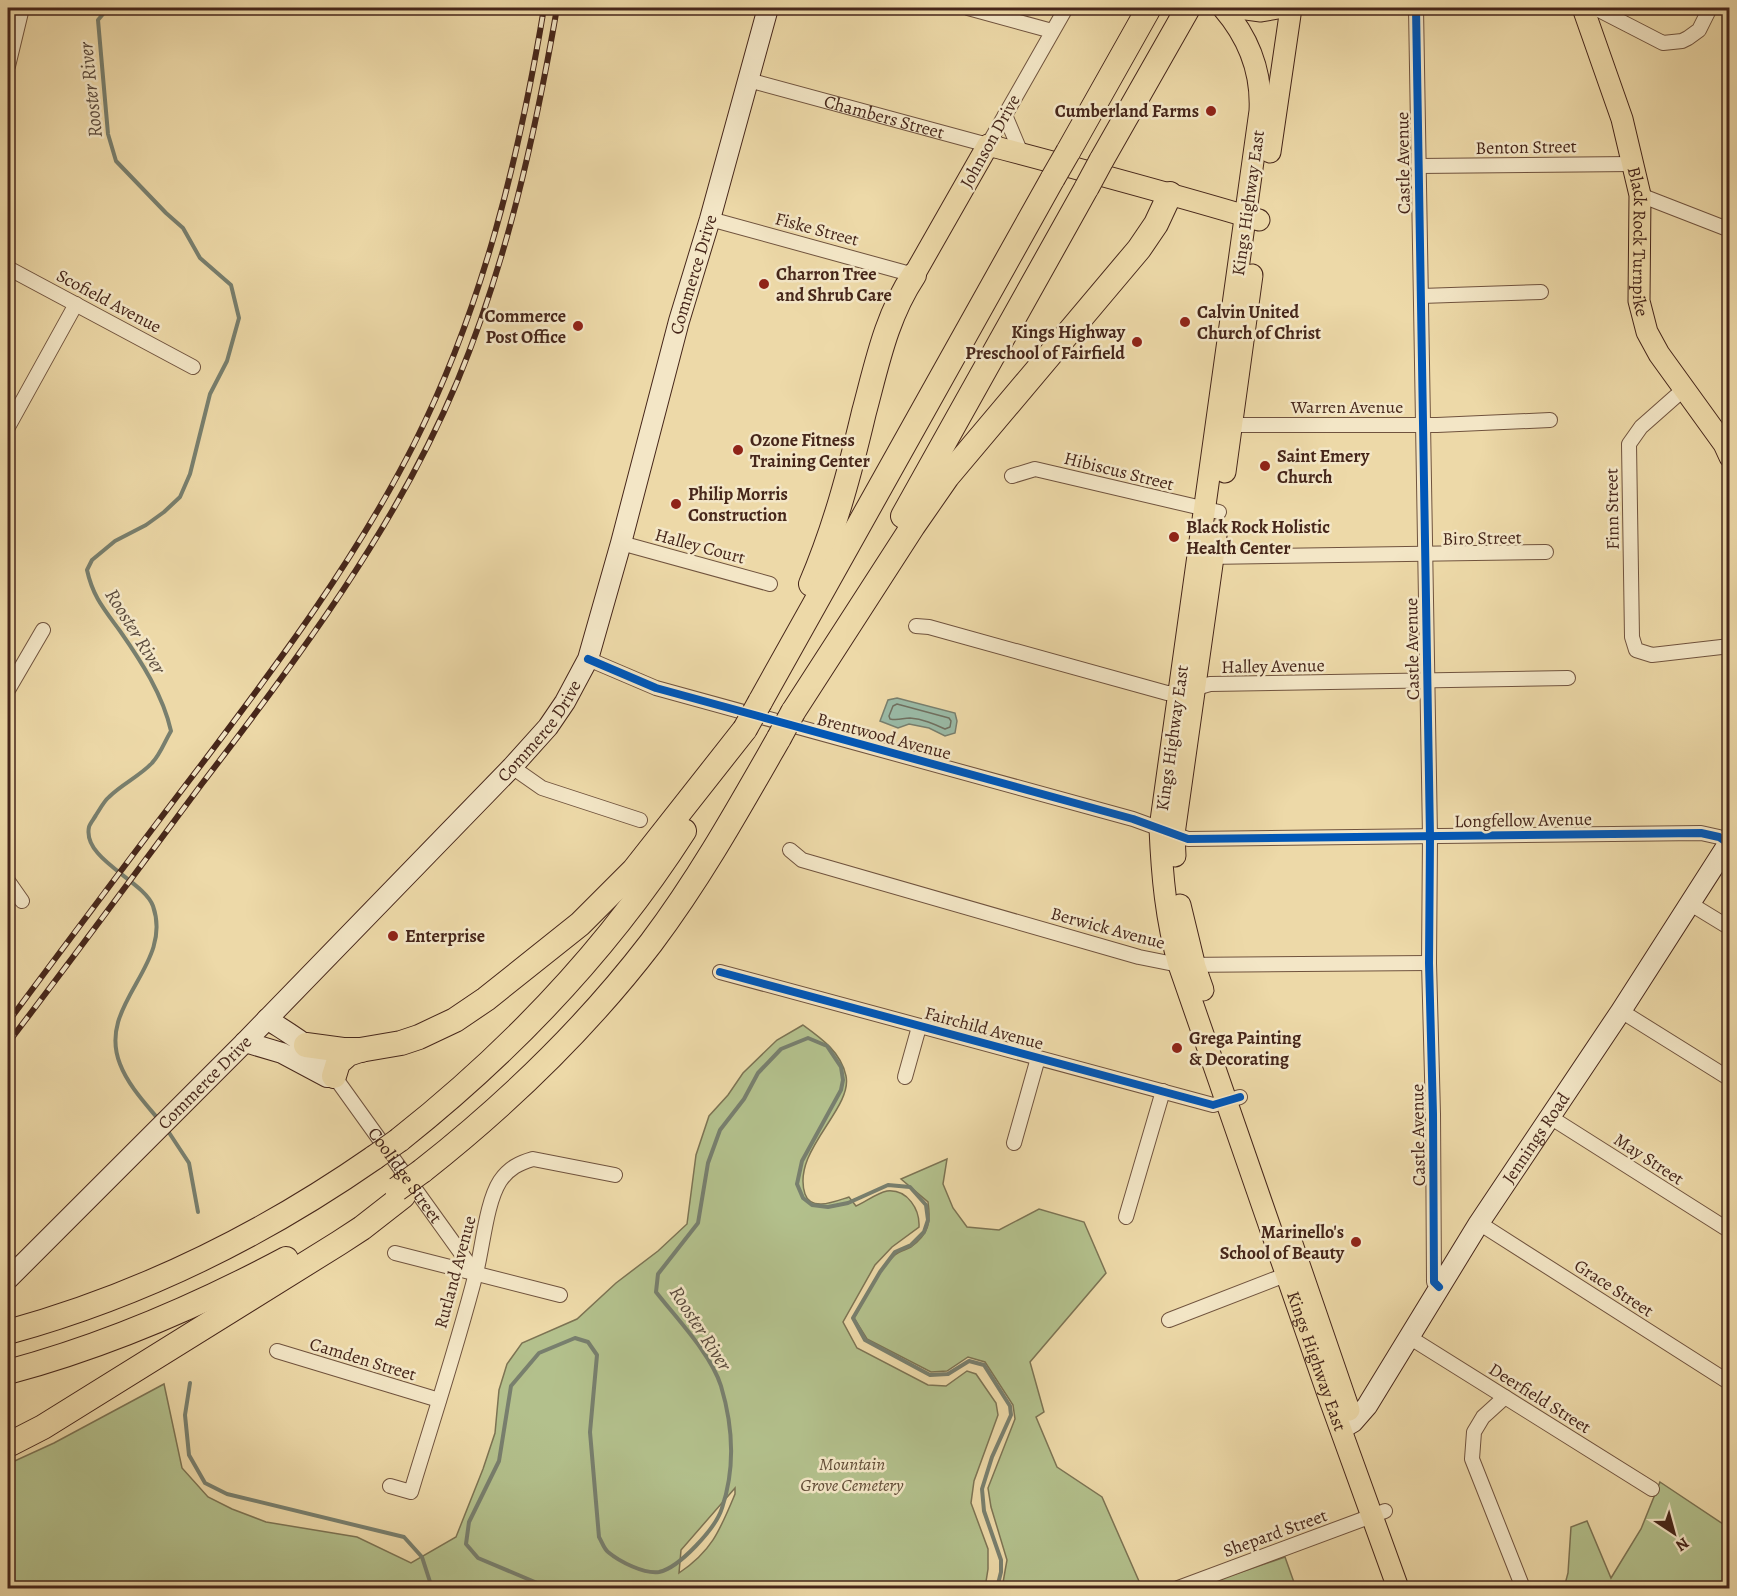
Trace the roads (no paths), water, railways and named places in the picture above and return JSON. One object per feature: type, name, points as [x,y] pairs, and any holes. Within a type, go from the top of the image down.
[{"type":"highway","points":[[8,1332],[92,1305],[193,1263],[298,1208],[399,1140],[490,1063],[547,1006],[600,947],[671,851],[745,729],[1149,8]]},
{"type":"highway","points":[[8,1445],[43,1427],[362,1228],[515,1092],[600,1005],[651,942],[698,875],[779,738],[1188,8]]},
{"type":"highway","points":[[793,712],[928,502],[968,450],[1138,249],[1156,224],[1170,194]]},
{"type":"highway","points":[[760,702],[830,538],[885,334],[898,301],[914,274]]},
{"type":"highway","points":[[334,1076],[335,1069],[342,1059],[354,1052],[401,1043],[455,1020],[486,999],[580,924],[634,870],[745,729]]},
{"type":"highway","points":[[306,1045],[343,1050],[367,1049]]},
{"type":"highway","points":[[8,1372],[140,1329],[214,1296],[286,1259],[400,1192]]},
{"type":"main road","name":"Commerce Drive","points":[[8,1279],[245,1042],[512,767],[548,727],[565,702],[588,659],[679,321],[710,219],[768,8]]},
{"type":"main road","name":"Kings Highway East","points":[[1222,8],[1241,33],[1250,51],[1260,90],[1253,218]]},
{"type":"main road","points":[[1239,8],[1261,11],[1278,8]]},
{"type":"main road","name":"Kings Highway East","points":[[1291,8],[1253,218],[1167,831],[1163,885],[1173,944],[1187,966],[1379,1514],[1412,1588]]},
{"type":"main road","name":"Black Rock Turnpike","points":[[1583,8],[1611,87],[1640,195],[1639,301],[1647,332],[1684,389],[1724,444],[1730,457]]},
{"type":"main road","name":"Chambers Street","points":[[988,145],[1253,218]]},
{"type":"main road","name":"Johnson Drive","points":[[914,274],[988,145]]},
{"type":"main road","name":"Jennings Road","points":[[1347,1425],[1367,1406],[1479,1223],[1621,1011],[1729,842]]},
{"type":"main road","name":"Coolidge Street","points":[[267,1019],[306,1045],[328,1066],[334,1076]]},
{"type":"main road","points":[[245,1042],[282,1053],[327,1077],[334,1076]]},
{"type":"main road","name":"Kings Highway East","points":[[1379,1514],[1398,1588]]},
{"type":"street","points":[[8,66],[22,8]]},
{"type":"street","points":[[968,8],[1052,31]]},
{"type":"street","name":"Johnson Drive","points":[[988,145],[1066,8]]},
{"type":"street","name":"Castle Avenue","points":[[1416,8],[1430,837],[1429,963],[1434,1282],[1439,1287]]},
{"type":"street","points":[[1595,8],[1663,43],[1682,41],[1699,30],[1710,8]]},
{"type":"street","name":"Chambers Street","points":[[748,80],[988,145]]},
{"type":"street","points":[[1005,115],[1021,153]]},
{"type":"street","name":"Benton Street","points":[[1418,166],[1633,164]]},
{"type":"street","points":[[1640,195],[1730,230]]},
{"type":"street","name":"Fiske Street","points":[[710,219],[914,274]]},
{"type":"street","name":"Scofield Avenue","points":[[8,268],[193,367]]},
{"type":"street","points":[[1421,296],[1540,292]]},
{"type":"street","points":[[8,427],[76,304]]},
{"type":"street","name":"Finn Street","points":[[1684,389],[1641,427],[1629,444],[1632,637],[1636,650],[1652,655],[1730,646]]},
{"type":"street","name":"Warren Avenue","points":[[1224,425],[1423,425],[1550,420]]},
{"type":"street","name":"Hibiscus Street","points":[[1011,477],[1035,469],[1212,511]]},
{"type":"street","name":"Halley Court","points":[[621,543],[771,584]]},
{"type":"street","name":"Biro Street","points":[[1205,557],[1546,552]]},
{"type":"street","name":"Halley Avenue","points":[[916,626],[929,627],[1167,693],[1187,691],[1210,684],[1568,678]]},
{"type":"street","points":[[8,690],[43,630]]},
{"type":"street","name":"Brentwood Avenue","points":[[588,659],[650,686],[687,697],[1167,831]]},
{"type":"street","points":[[512,767],[542,788],[640,820]]},
{"type":"street","name":"Longfellow Avenue","points":[[1167,831],[1188,839],[1701,833],[1729,842]]},
{"type":"street","name":"Berwick Avenue","points":[[790,850],[802,861],[1139,957],[1187,966],[1429,963]]},
{"type":"street","points":[[8,881],[22,901]]},
{"type":"street","points":[[1689,903],[1730,928]]},
{"type":"street","name":"Fairchild Avenue","points":[[720,972],[1213,1105],[1234,1100]]},
{"type":"street","points":[[1621,1011],[1730,1079]]},
{"type":"street","points":[[905,1077],[919,1027]]},
{"type":"street","points":[[1014,1143],[1038,1058]]},
{"type":"street","name":"Coolidge Street","points":[[334,1076],[476,1274]]},
{"type":"street","points":[[1126,1217],[1162,1091]]},
{"type":"street","name":"May Street","points":[[1550,1117],[1730,1231]]},
{"type":"street","name":"Rutland Avenue","points":[[390,1486],[411,1492],[476,1274],[493,1195],[508,1170],[533,1159],[615,1175]]},
{"type":"street","name":"Grace Street","points":[[1479,1223],[1730,1383]]},
{"type":"street","points":[[395,1253],[560,1296]]},
{"type":"street","points":[[1169,1320],[1294,1271]]},
{"type":"street","name":"Deerfield Street","points":[[1409,1336],[1652,1489]]},
{"type":"street","name":"Camden Street","points":[[277,1351],[439,1400]]},
{"type":"street","points":[[1505,1397],[1484,1417],[1474,1432],[1472,1460],[1523,1588]]},
{"type":"street","name":"Shepard Street","points":[[1178,1588],[1379,1514]]},
{"type":"water","points":[[897,698],[955,713],[957,721],[955,733],[945,736],[929,728],[909,724],[898,728],[880,721],[888,700]]},
{"type":"waterway","name":"Rooster River","points":[[108,8],[98,20],[108,134],[116,161],[183,228],[200,258],[231,285],[239,318],[227,361],[210,394],[190,474],[180,497],[146,525],[115,541],[92,560],[87,570],[92,588],[100,602],[150,679],[163,704],[171,731],[155,760],[107,799],[89,827],[89,839],[95,849],[138,888],[153,906],[157,928],[153,948],[125,1003],[118,1022],[115,1042],[120,1064],[128,1079],[137,1094],[159,1120]]},
{"type":"waterway","name":"Rooster River","points":[[549,1588],[478,1558],[466,1544],[469,1522],[499,1461],[511,1386],[539,1353],[575,1338],[588,1342],[597,1355],[590,1432],[599,1537],[608,1552],[632,1567],[653,1572],[667,1569],[696,1546],[712,1526],[722,1508],[729,1478],[731,1447],[728,1416],[721,1386],[710,1362],[693,1337],[656,1292],[658,1274],[698,1223],[708,1163],[720,1130],[744,1099],[758,1073],[781,1049],[808,1038],[827,1046],[841,1067],[843,1080],[841,1090],[802,1161],[797,1184],[803,1198],[812,1205],[828,1207],[848,1203],[888,1185],[910,1187],[926,1205],[928,1220],[924,1232],[911,1245],[895,1252],[880,1272],[853,1318],[865,1340],[930,1375],[948,1374],[969,1361],[984,1365],[1010,1406],[1011,1415],[992,1457],[982,1489],[984,1511],[1001,1560],[997,1588]]},
{"type":"waterway","name":"Rooster River","points":[[166,1128],[189,1163],[198,1212]]},
{"type":"waterway","name":"Rooster River","points":[[190,1383],[185,1415],[189,1455],[205,1483],[227,1494],[404,1537],[422,1557],[432,1588]]},
{"type":"railway","points":[[8,1022],[315,609],[367,528],[414,444],[460,339],[496,230],[523,120],[544,8]]},
{"type":"railway","points":[[8,1043],[308,641],[374,541],[404,490],[457,382],[491,291],[529,151],[557,8]]},
{"type":"place","name":"Cumberland Farms","points":[[1211,111]]},
{"type":"place","name":"Charron Tree and Shrub Care","points":[[764,284]]},
{"type":"place","name":"Calvin United Church of Christ","points":[[1185,322]]},
{"type":"place","name":"Commerce Post Office","points":[[578,326]]},
{"type":"place","name":"Kings Highway Preschool of Fairfield","points":[[1137,342]]},
{"type":"place","name":"Ozone Fitness Training Center","points":[[738,450]]},
{"type":"place","name":"Saint Emery Church","points":[[1265,466]]},
{"type":"place","name":"Philip Morris Construction","points":[[676,504]]},
{"type":"place","name":"Black Rock Holistic Health Center","points":[[1174,537]]},
{"type":"place","name":"Enterprise","points":[[393,936]]},
{"type":"place","name":"Grega Painting & Decorating","points":[[1177,1048]]},
{"type":"place","name":"Marinello's School of Beauty","points":[[1356,1242]]},
{"type":"park label","name":"Mountain Grove Cemetery","points":[[852,1474]]}]
